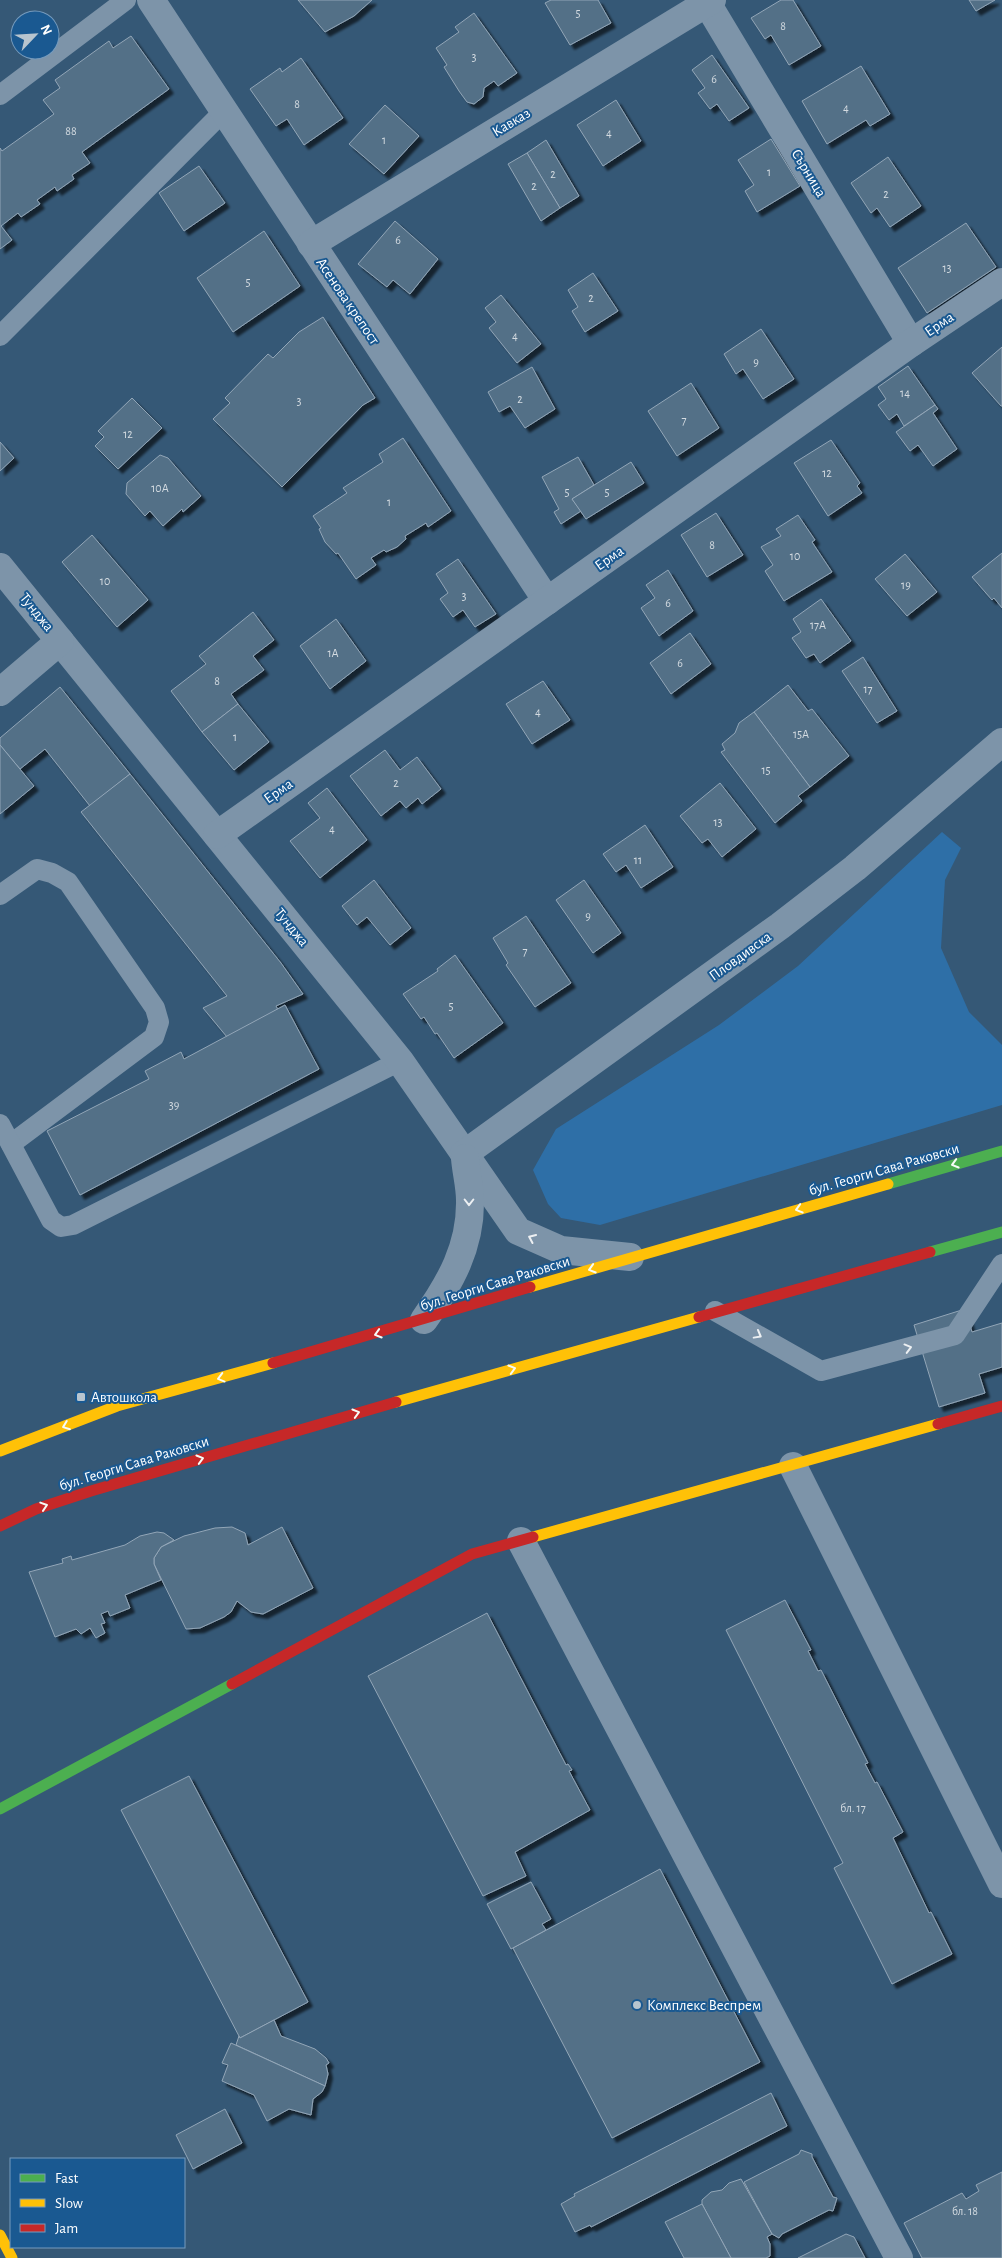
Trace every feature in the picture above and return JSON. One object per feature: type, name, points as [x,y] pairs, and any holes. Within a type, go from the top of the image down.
[{"type":"main road","name":"бул. Георги Сава Раковски","points":[[0,1451],[117,1406],[424,1320],[630,1257],[1002,1151]]},
{"type":"main road","name":"бул. Георги Сава Раковски","points":[[0,1526],[36,1509],[91,1491],[384,1405],[1002,1232]]},
{"type":"main road","points":[[0,1809],[472,1554],[793,1466],[1002,1406]]},
{"type":"main road","points":[[0,2235],[12,2258]]},
{"type":"street","name":"Асенова крепост","points":[[151,0],[547,601]]},
{"type":"street","name":"Кавказ","points":[[310,244],[709,2]]},
{"type":"street","name":"Сърница","points":[[709,2],[911,343]]},
{"type":"street","name":"Ерма","points":[[216,835],[911,343],[1002,282]]},
{"type":"street","name":"Тунджа","points":[[0,567],[400,1061],[464,1154],[470,1200],[467,1238],[448,1286],[424,1320]]},
{"type":"street","points":[[0,692],[60,641]]},
{"type":"street","name":"Пловдивска","points":[[464,1154],[780,926],[855,868],[1000,748]]},
{"type":"street","points":[[464,1154],[518,1232],[561,1250],[630,1257]]},
{"type":"street","points":[[793,1466],[1002,1884]]},
{"type":"street","points":[[522,1541],[899,2258]]},
{"type":"lane","points":[[0,95],[126,0]]},
{"type":"lane","points":[[0,336],[224,111]]},
{"type":"lane","points":[[0,896],[36,869],[52,873],[68,882],[155,1008],[159,1022],[154,1036],[11,1144]]},
{"type":"lane","points":[[0,1124],[51,1220],[61,1227],[73,1225],[400,1061]]},
{"type":"lane","points":[[715,1311],[821,1371],[955,1335],[1000,1271]]},
{"type":"shaded area","points":[[942,832],[961,848],[945,880],[941,948],[969,1012],[1002,1045],[1002,1105],[600,1225],[561,1218],[548,1204],[533,1170],[556,1129],[719,1025],[798,966]]},
{"type":"building","points":[[298,0],[372,0],[354,16],[325,32]]},
{"type":"building","points":[[551,0],[598,0],[611,23],[570,45],[545,3]]},
{"type":"building","points":[[781,0],[793,0],[821,46],[789,65],[771,35],[765,39],[751,18]]},
{"type":"building","points":[[969,0],[995,0],[976,11]]},
{"type":"building","points":[[474,13],[517,73],[498,86],[494,81],[484,88],[483,97],[474,104],[467,102],[459,91],[444,67],[447,65],[436,48],[459,32],[455,27]]},
{"type":"building","points":[[131,36],[169,89],[82,152],[90,163],[72,175],[74,179],[57,191],[55,187],[37,200],[40,204],[21,217],[18,213],[1,226],[12,240],[0,249],[0,148],[2,151],[54,114],[43,100],[60,88],[55,80],[109,41],[113,48]]},
{"type":"building","points":[[712,55],[749,108],[729,121],[717,104],[710,109],[698,93],[705,88],[692,70]]},
{"type":"building","points":[[301,58],[343,118],[304,145],[287,119],[276,126],[250,89],[280,68],[282,72]]},
{"type":"building","points":[[861,66],[890,114],[870,126],[866,120],[827,144],[802,101]]},
{"type":"building","points":[[616,100],[641,141],[603,166],[577,125]]},
{"type":"building","points":[[385,105],[419,136],[384,174],[349,144]]},
{"type":"building","points":[[771,139],[800,186],[757,212],[745,191],[754,185],[738,160]]},
{"type":"building","points":[[546,140],[579,196],[560,208],[527,153]]},
{"type":"building","points":[[527,153],[560,208],[541,221],[508,164]]},
{"type":"building","points":[[888,157],[921,206],[890,227],[877,208],[871,213],[851,183]]},
{"type":"building","points":[[199,166],[225,203],[184,231],[159,193]]},
{"type":"building","points":[[395,221],[438,259],[410,294],[393,280],[387,287],[358,264]]},
{"type":"building","points":[[966,223],[996,267],[927,313],[898,268]]},
{"type":"building","points":[[264,231],[300,286],[233,332],[197,278]]},
{"type":"building","points":[[593,273],[618,311],[585,332],[572,311],[578,307],[568,290]]},
{"type":"building","points":[[501,295],[541,344],[517,363],[489,328],[496,322],[485,308]]},
{"type":"building","points":[[323,317],[375,398],[363,405],[282,487],[213,419],[230,403],[225,398],[268,354],[273,358],[299,332]]},
{"type":"building","points":[[761,329],[794,379],[763,399],[743,369],[736,374],[724,354]]},
{"type":"building","points":[[1002,347],[1002,406],[1001,406],[972,373]]},
{"type":"building","points":[[908,366],[935,405],[904,426],[897,414],[889,420],[878,405],[886,399],[878,387]]},
{"type":"building","points":[[532,367],[555,409],[525,428],[510,406],[499,412],[488,392]]},
{"type":"building","points":[[691,383],[719,428],[677,456],[648,411]]},
{"type":"building","points":[[132,398],[162,428],[118,469],[95,446],[104,437],[98,431]]},
{"type":"building","points":[[935,405],[938,409],[933,413],[957,449],[933,466],[918,445],[910,451],[896,432]]},
{"type":"building","points":[[403,438],[451,511],[428,527],[426,523],[405,536],[406,539],[397,547],[386,552],[384,550],[371,558],[376,565],[356,579],[338,553],[336,554],[325,542],[319,529],[321,528],[313,516],[347,493],[343,488],[383,462],[379,454]]},
{"type":"building","points":[[831,440],[860,483],[857,486],[862,493],[828,516],[794,463]]},
{"type":"building","points":[[0,442],[14,458],[0,471]]},
{"type":"building","points":[[160,455],[168,458],[201,496],[183,512],[182,509],[163,526],[150,511],[145,516],[126,494],[127,483]]},
{"type":"building","points":[[578,457],[594,485],[572,499],[581,511],[561,524],[554,512],[559,509],[542,477]]},
{"type":"building","points":[[631,462],[644,483],[586,519],[572,499]]},
{"type":"building","points":[[716,513],[743,555],[707,577],[681,535]]},
{"type":"building","points":[[798,515],[815,540],[812,542],[832,572],[784,601],[765,571],[773,565],[761,547],[781,536],[776,529]]},
{"type":"building","points":[[92,535],[148,600],[117,627],[62,562]]},
{"type":"building","points":[[1002,553],[1002,608],[994,598],[992,600],[972,577]]},
{"type":"building","points":[[905,554],[937,592],[907,616],[875,579]]},
{"type":"building","points":[[458,559],[496,614],[475,627],[463,610],[453,617],[440,599],[448,593],[436,574]]},
{"type":"building","points":[[668,570],[693,611],[659,636],[641,608],[655,598],[646,585]]},
{"type":"building","points":[[821,599],[851,641],[820,663],[814,654],[806,658],[792,638],[801,632],[793,619]]},
{"type":"building","points":[[253,612],[274,640],[253,656],[264,670],[231,694],[238,704],[202,732],[171,691],[206,664],[199,656]]},
{"type":"building","points":[[336,619],[366,661],[330,689],[300,646]]},
{"type":"building","points":[[690,633],[711,664],[671,694],[650,663]]},
{"type":"building","points":[[863,657],[897,711],[877,723],[842,671]]},
{"type":"building","points":[[543,681],[570,720],[532,744],[506,704]]},
{"type":"building","points":[[788,685],[808,711],[812,709],[849,756],[810,787],[754,712]]},
{"type":"building","points":[[60,687],[130,774],[90,806],[45,749],[20,769],[0,745],[0,738]]},
{"type":"building","points":[[238,704],[269,742],[234,770],[202,732]]},
{"type":"building","points":[[754,712],[810,787],[798,796],[802,801],[775,823],[721,752],[725,750],[722,744],[735,733],[739,723]]},
{"type":"building","points":[[0,745],[34,786],[0,814]]},
{"type":"building","points":[[385,750],[400,770],[417,757],[441,789],[422,804],[418,798],[406,808],[400,801],[381,816],[350,776]]},
{"type":"building","points":[[130,774],[281,963],[303,994],[276,1006],[278,1010],[227,1037],[203,1008],[227,996],[81,812]]},
{"type":"building","points":[[720,783],[756,829],[722,857],[708,839],[702,843],[680,816]]},
{"type":"building","points":[[327,788],[367,840],[320,878],[290,841],[320,818],[308,803]]},
{"type":"building","points":[[645,825],[673,867],[641,888],[626,865],[616,872],[603,854]]},
{"type":"building","points":[[374,880],[411,928],[390,945],[367,917],[357,925],[342,906]]},
{"type":"building","points":[[584,880],[621,933],[593,953],[556,900]]},
{"type":"building","points":[[526,916],[571,983],[535,1007],[506,965],[508,963],[493,938]]},
{"type":"building","points":[[455,955],[503,1023],[454,1058],[437,1033],[435,1034],[424,1017],[421,1019],[403,994],[438,971],[437,969]]},
{"type":"building","points":[[285,1005],[319,1069],[80,1195],[47,1131],[149,1079],[145,1071],[181,1052],[184,1059]]},
{"type":"building","points":[[965,1309],[972,1332],[1002,1323],[1002,1367],[979,1374],[985,1393],[939,1407],[914,1325]]},
{"type":"building","points":[[232,1527],[245,1533],[248,1545],[282,1527],[313,1588],[263,1614],[251,1612],[237,1601],[231,1612],[224,1617],[200,1628],[186,1629],[154,1564],[154,1558],[161,1547],[184,1536],[215,1528]]},
{"type":"building","points":[[157,1532],[164,1533],[174,1540],[161,1547],[154,1558],[154,1564],[161,1580],[125,1595],[130,1608],[110,1616],[108,1611],[101,1614],[105,1623],[101,1624],[105,1633],[96,1638],[90,1628],[81,1634],[76,1629],[55,1637],[29,1572],[63,1563],[62,1559],[71,1556],[72,1560],[125,1545],[140,1536]]},
{"type":"building","points":[[785,1600],[811,1650],[808,1651],[818,1671],[821,1670],[868,1763],[865,1764],[875,1783],[877,1782],[903,1832],[893,1838],[929,1913],[931,1912],[952,1954],[892,1984],[834,1868],[843,1863],[726,1630]]},
{"type":"building","points":[[487,1613],[566,1765],[568,1764],[572,1770],[569,1771],[590,1810],[515,1852],[526,1876],[483,1896],[368,1676]]},
{"type":"building","points":[[189,1776],[308,2002],[240,2038],[121,1810]]},
{"type":"building","name":"Комплекс Веспрем","points":[[660,1869],[760,2062],[612,2138],[513,1948]]},
{"type":"building","points":[[531,1882],[551,1919],[542,1924],[546,1930],[511,1949],[487,1904]]},
{"type":"building","points":[[274,2020],[281,2036],[315,2049],[326,2058],[329,2063],[326,2065],[328,2074],[325,2086],[236,2045],[239,2036],[240,2038]]},
{"type":"building","points":[[231,2043],[325,2086],[322,2092],[313,2099],[311,2115],[289,2109],[267,2121],[254,2095],[222,2081],[228,2065],[222,2063]]},
{"type":"building","points":[[771,2093],[787,2126],[591,2227],[590,2225],[575,2232],[561,2204],[575,2196],[574,2194]]},
{"type":"building","points":[[225,2109],[242,2143],[193,2169],[176,2135]]},
{"type":"building","points":[[801,2150],[812,2154],[833,2197],[837,2198],[833,2211],[829,2210],[782,2234],[779,2238],[772,2234],[744,2182],[799,2154]]},
{"type":"building","points":[[1002,2172],[1002,2258],[922,2258],[904,2223],[962,2193],[966,2199],[979,2191],[976,2185]]},
{"type":"building","points":[[741,2179],[772,2234],[767,2237],[770,2244],[770,2256],[766,2258],[731,2258],[702,2204],[702,2200],[711,2192],[722,2190],[729,2183]]},
{"type":"building","points":[[702,2204],[731,2258],[684,2258],[665,2222]]},
{"type":"building","points":[[846,2234],[854,2237],[865,2258],[798,2258]]},
{"type":"traffic: fast","points":[[888,1184],[1002,1151]]},
{"type":"traffic: fast","points":[[930,1252],[1002,1232]]},
{"type":"traffic: fast","points":[[0,1809],[232,1684]]},
{"type":"traffic: slow","points":[[530,1287],[888,1184]]},
{"type":"traffic: slow","points":[[396,1402],[699,1317]]},
{"type":"traffic: slow","points":[[0,1451],[117,1406],[273,1363]]},
{"type":"traffic: slow","points":[[533,1537],[938,1424]]},
{"type":"traffic: slow","points":[[0,2235],[12,2258]]},
{"type":"traffic: jam","points":[[699,1317],[930,1252]]},
{"type":"traffic: jam","points":[[273,1363],[530,1287]]},
{"type":"traffic: jam","points":[[0,1526],[36,1509],[91,1491],[396,1402]]},
{"type":"traffic: jam","points":[[938,1424],[1002,1406]]},
{"type":"traffic: jam","points":[[232,1684],[472,1554],[533,1537]]},
{"type":"place","name":"Автошкола","points":[[81,1397]]},
{"type":"place","name":"Комплекс Веспрем","points":[[637,2005]]}]
